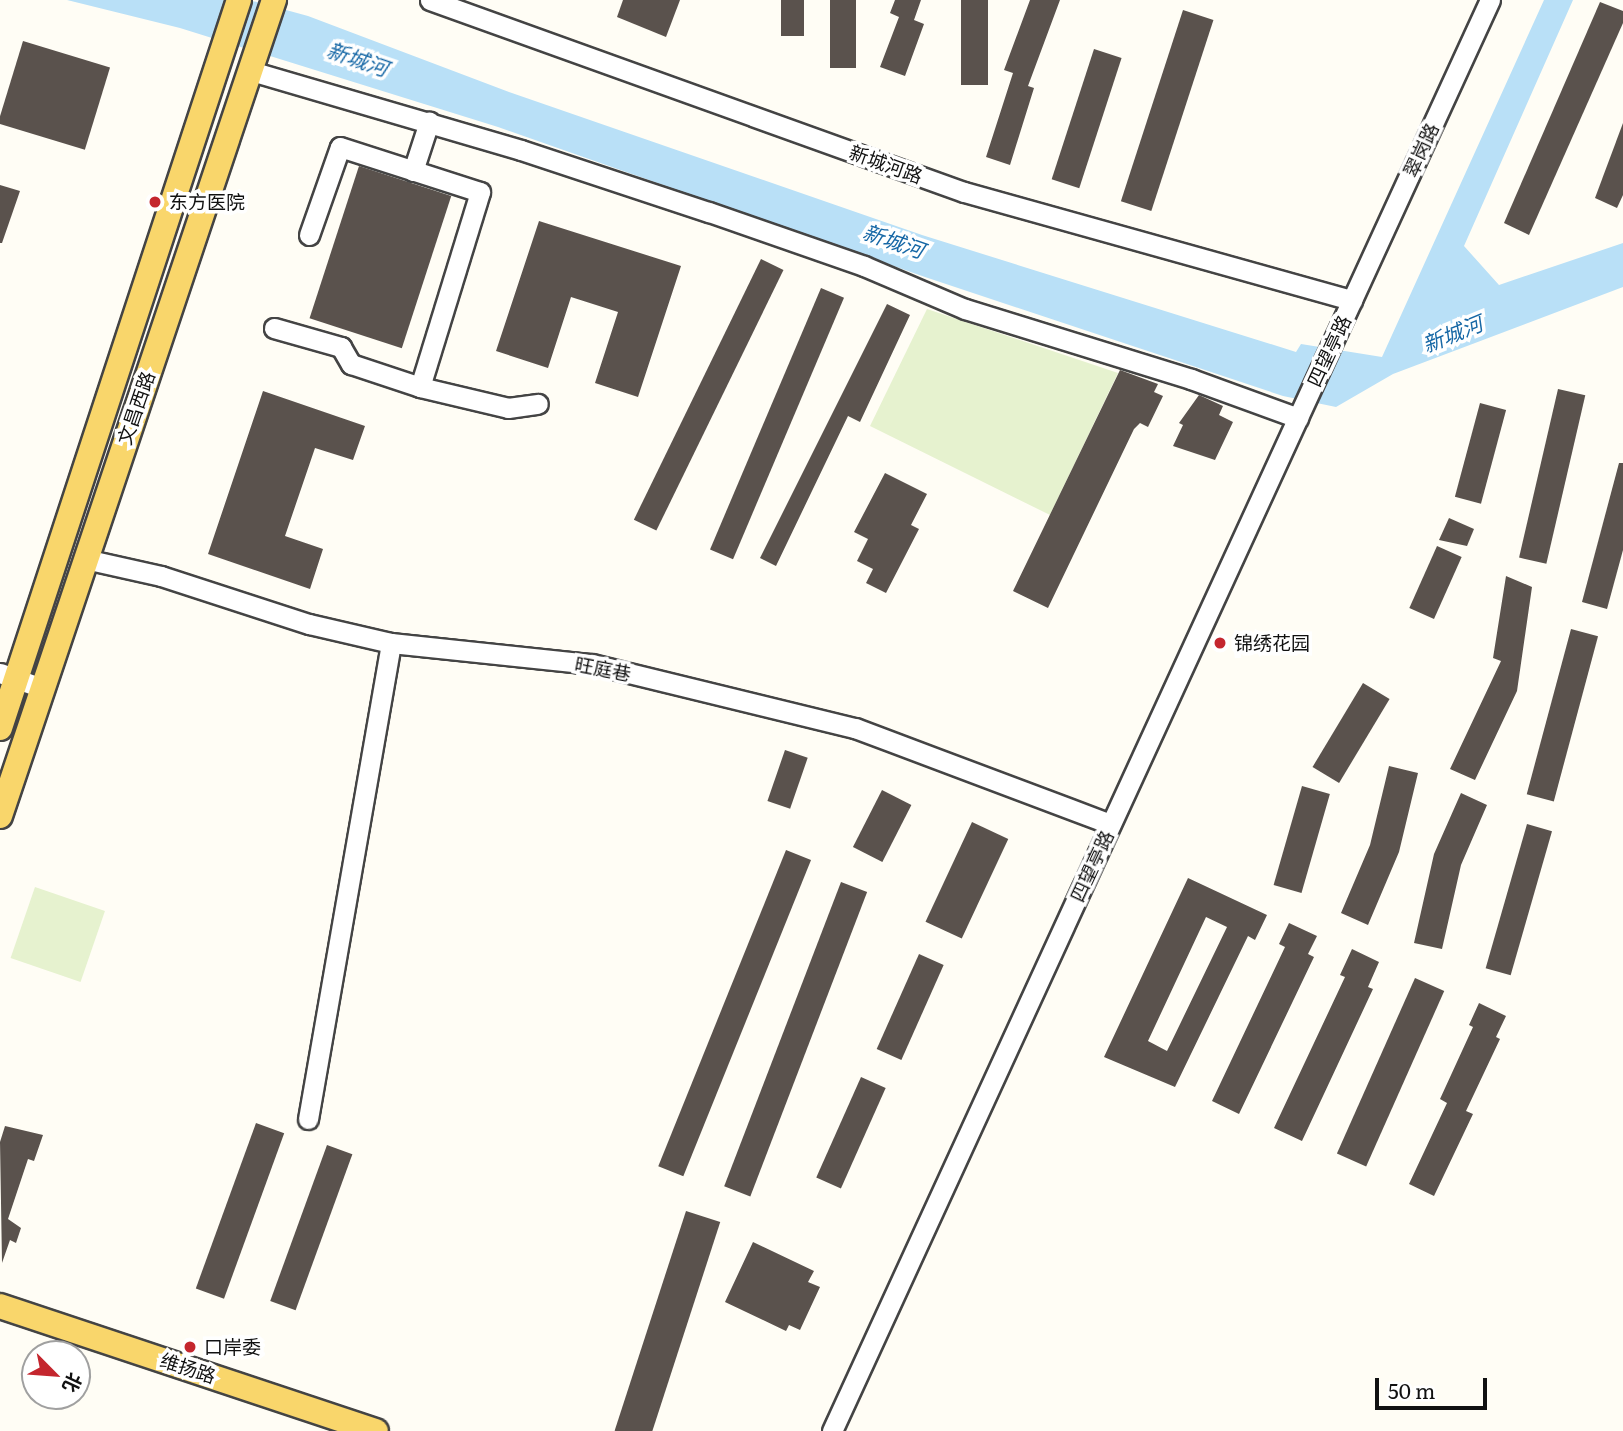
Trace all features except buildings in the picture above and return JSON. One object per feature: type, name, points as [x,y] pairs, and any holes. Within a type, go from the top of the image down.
[{"type":"main road","name":"文昌西路","points":[[0,727],[8,676],[239,0]]},
{"type":"main road","name":"文昌西路","points":[[0,816],[274,0]]},
{"type":"main road","name":"维扬路","points":[[0,1306],[376,1431]]},
{"type":"main road","name":"维扬路","points":[[0,1323],[326,1431]]},
{"type":"street","name":"新城河路","points":[[430,0],[964,192],[1352,300]]},
{"type":"street","name":"翠岗路","points":[[1352,300],[1490,0]]},
{"type":"street","points":[[253,66],[722,216],[864,266],[965,309],[1191,379],[1302,410]]},
{"type":"street","points":[[414,171],[429,122]]},
{"type":"street","points":[[309,235],[340,147],[480,192],[420,387]]},
{"type":"street","name":"四望亭路","points":[[832,1431],[1352,300]]},
{"type":"street","points":[[274,328],[341,347],[351,364],[420,387],[508,408],[538,404]]},
{"type":"street","name":"旺庭巷","points":[[85,559],[161,576],[309,624],[391,643],[592,664],[855,728],[1111,824]]},
{"type":"street","points":[[308,1119],[391,643]]},
{"type":"street","points":[[8,676],[42,688]]},
{"type":"green space","points":[[927,309],[1118,373],[1050,515],[870,426]]},
{"type":"green space","points":[[35,887],[105,911],[81,982],[11,958]]},
{"type":"water","name":"新城河","points":[[67,0],[249,0],[308,16],[509,92],[922,235],[1296,352],[1301,344],[1382,357],[1544,0],[1573,0],[1464,246],[1499,285],[1623,243],[1623,287],[1393,374],[1336,407],[1283,396],[925,277],[498,127],[180,28]]},
{"type":"place","name":"东方医院","points":[[155,202]]},
{"type":"place","name":"锦绣花园","points":[[1220,643]]},
{"type":"place","name":"口岸委","points":[[190,1347]]}]
